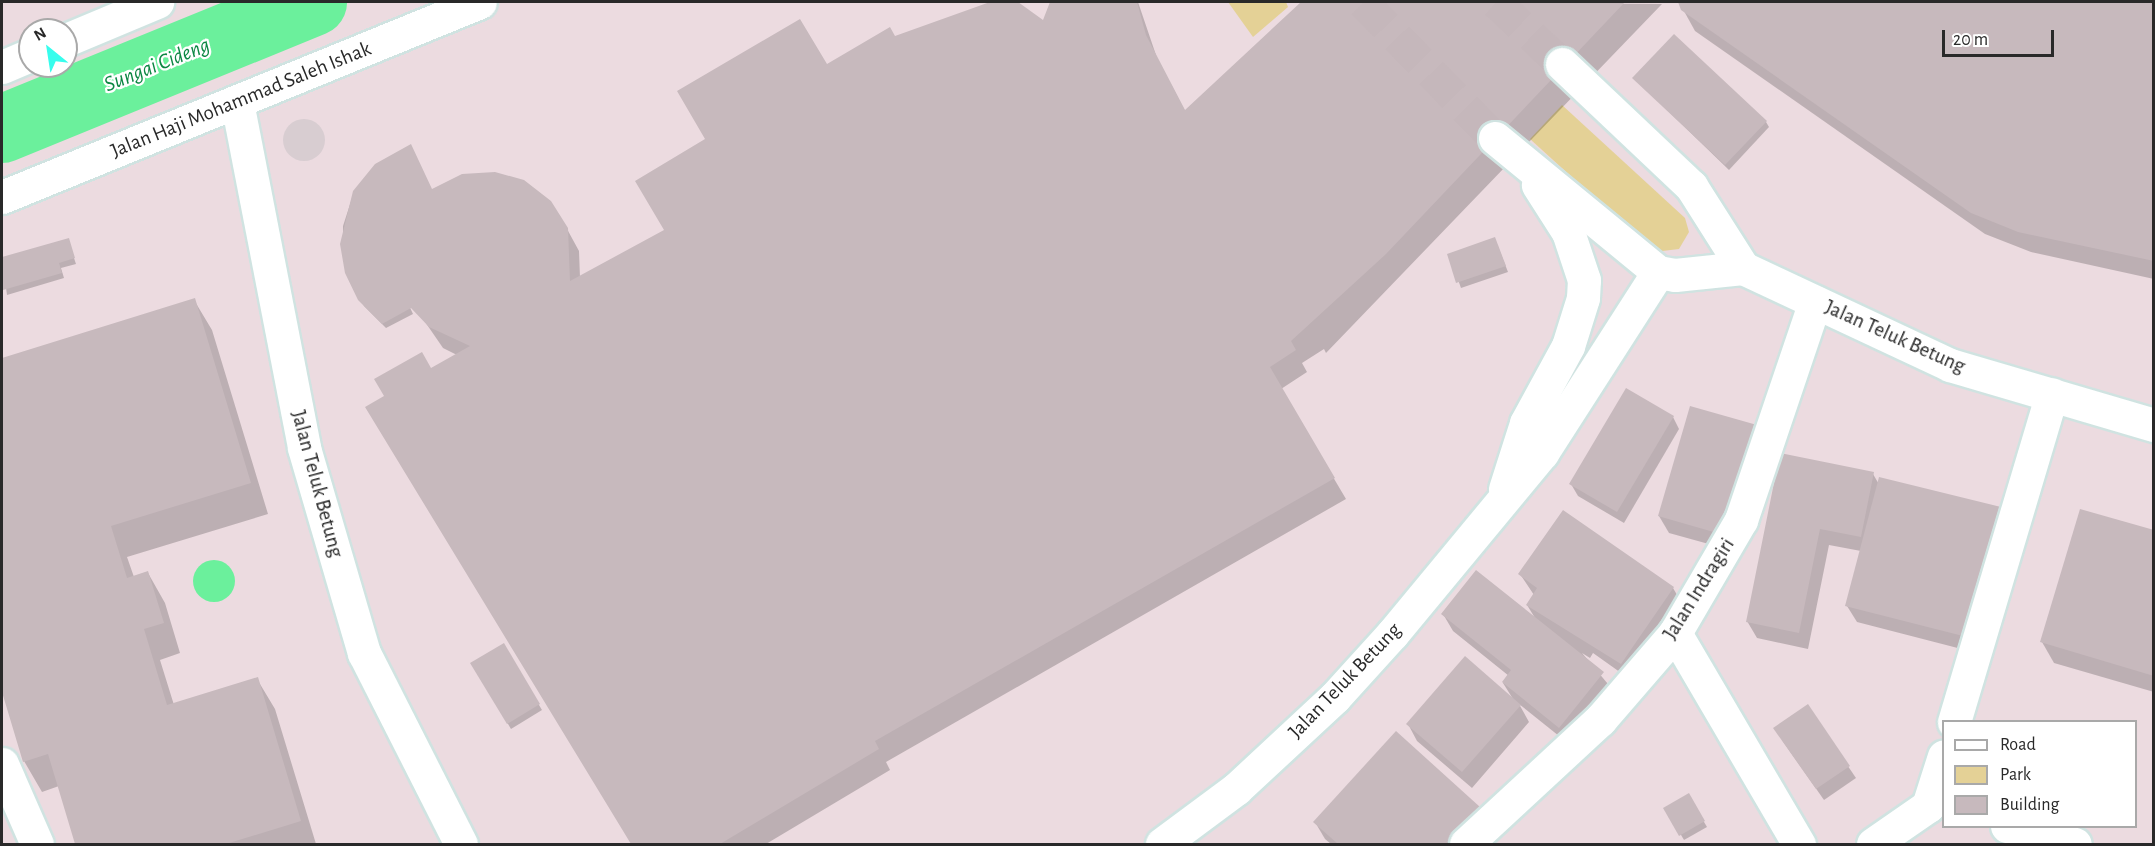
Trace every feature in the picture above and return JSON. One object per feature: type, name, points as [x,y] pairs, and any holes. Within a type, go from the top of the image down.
[{"type":"street","points":[[78,35],[157,2]]},
{"type":"street","name":"Jalan Haji Mohammad Saleh Ishak","points":[[2,197],[480,2]]},
{"type":"street","points":[[2,68],[18,61]]},
{"type":"street","points":[[1562,64],[1691,186],[1743,268],[1675,275],[1658,272]]},
{"type":"street","name":"Jalan Teluk Betung","points":[[237,102],[304,448],[364,653],[461,844]]},
{"type":"street","name":"Jalan Teluk Betung","points":[[1162,844],[1236,789],[1335,697],[1504,494],[1542,453],[1658,272],[1495,138]]},
{"type":"street","name":"Jalan Teluk Betung","points":[[1504,494],[1526,423],[1568,346],[1583,297],[1584,280],[1568,232],[1523,162]]},
{"type":"street","name":"Jalan Teluk Betung","points":[[1743,268],[1950,365],[2154,425]]},
{"type":"street","name":"Jalan Indragiri","points":[[1466,844],[1600,720],[1676,633],[1741,520],[1815,302]]},
{"type":"street","points":[[1955,720],[2052,394]]},
{"type":"street","points":[[1676,633],[1799,844]]},
{"type":"street","points":[[2,764],[37,844]]},
{"type":"street","points":[[1873,844],[1936,808],[1942,769]]},
{"type":"street","points":[[2015,828],[2075,844]]},
{"type":"green space","points":[[1228,2],[1286,2],[1288,7],[1253,37]]},
{"type":"green space","points":[[1562,105],[1685,218],[1689,232],[1679,249],[1654,252],[1530,139]]},
{"type":"shaded area","points":[[304,119],[319,125],[325,140],[319,155],[304,161],[289,155],[283,140],[289,125]]},
{"type":"shaded area","points":[[214,560],[222,561],[229,566],[234,573],[234,589],[229,596],[222,601],[214,602],[206,601],[199,596],[194,589],[193,581],[194,573],[199,566],[206,561]]},
{"type":"building","points":[[990,2],[1018,2],[1043,20],[1050,2],[1137,2],[1146,35],[1185,110],[1301,2],[1625,2],[1386,254],[1291,341],[1296,350],[1270,367],[1335,478],[875,741],[879,749],[720,844],[631,844],[365,407],[384,396],[374,379],[422,352],[431,368],[470,346],[429,327],[411,308],[382,324],[358,300],[345,273],[340,244],[353,191],[375,164],[411,144],[432,189],[462,174],[495,172],[524,180],[551,201],[568,228],[570,281],[664,230],[635,181],[705,139],[677,91],[800,19],[827,64],[890,27],[895,36]]},
{"type":"building","points":[[1678,2],[2154,2],[2154,261],[2018,232],[1971,213],[1681,10]]},
{"type":"building","points":[[1674,34],[1767,121],[1725,165],[1632,78]]},
{"type":"building","points":[[1495,237],[1506,266],[1456,283],[1447,254]]},
{"type":"building","points":[[69,238],[75,258],[59,263],[62,273],[3,290],[2,257]]},
{"type":"building","points":[[195,298],[251,483],[111,526],[127,578],[148,571],[164,623],[144,629],[167,705],[258,677],[301,821],[226,844],[75,844],[48,754],[23,762],[2,692],[2,358]]},
{"type":"building","points":[[1626,388],[1674,416],[1617,512],[1569,484]]},
{"type":"building","points":[[1690,406],[1757,425],[1724,535],[1658,516]]},
{"type":"building","points":[[1780,453],[1874,472],[1861,537],[1820,529],[1799,633],[1746,622]]},
{"type":"building","points":[[1879,477],[2001,507],[1967,637],[1845,606]]},
{"type":"building","points":[[2080,509],[2154,530],[2154,676],[2040,642]]},
{"type":"building","points":[[1563,510],[1674,587],[1621,664],[1526,605],[1537,588],[1518,574]]},
{"type":"building","points":[[1476,570],[1604,672],[1559,728],[1502,682],[1511,670],[1441,614]]},
{"type":"building","points":[[504,643],[540,704],[507,724],[470,663]]},
{"type":"building","points":[[1465,656],[1521,705],[1462,772],[1406,724]]},
{"type":"building","points":[[1808,704],[1850,766],[1816,789],[1773,728]]},
{"type":"building","points":[[1396,731],[1480,807],[1446,844],[1338,844],[1313,822]]},
{"type":"building","points":[[1689,793],[1705,821],[1679,836],[1663,808]]},
{"type":"waterway","name":"Sungai Cideng","points":[[2,129],[313,2]]},
{"type":"tunnel","points":[[1363,2],[1495,138]]},
{"type":"tunnel","points":[[1496,2],[1562,64]]}]
